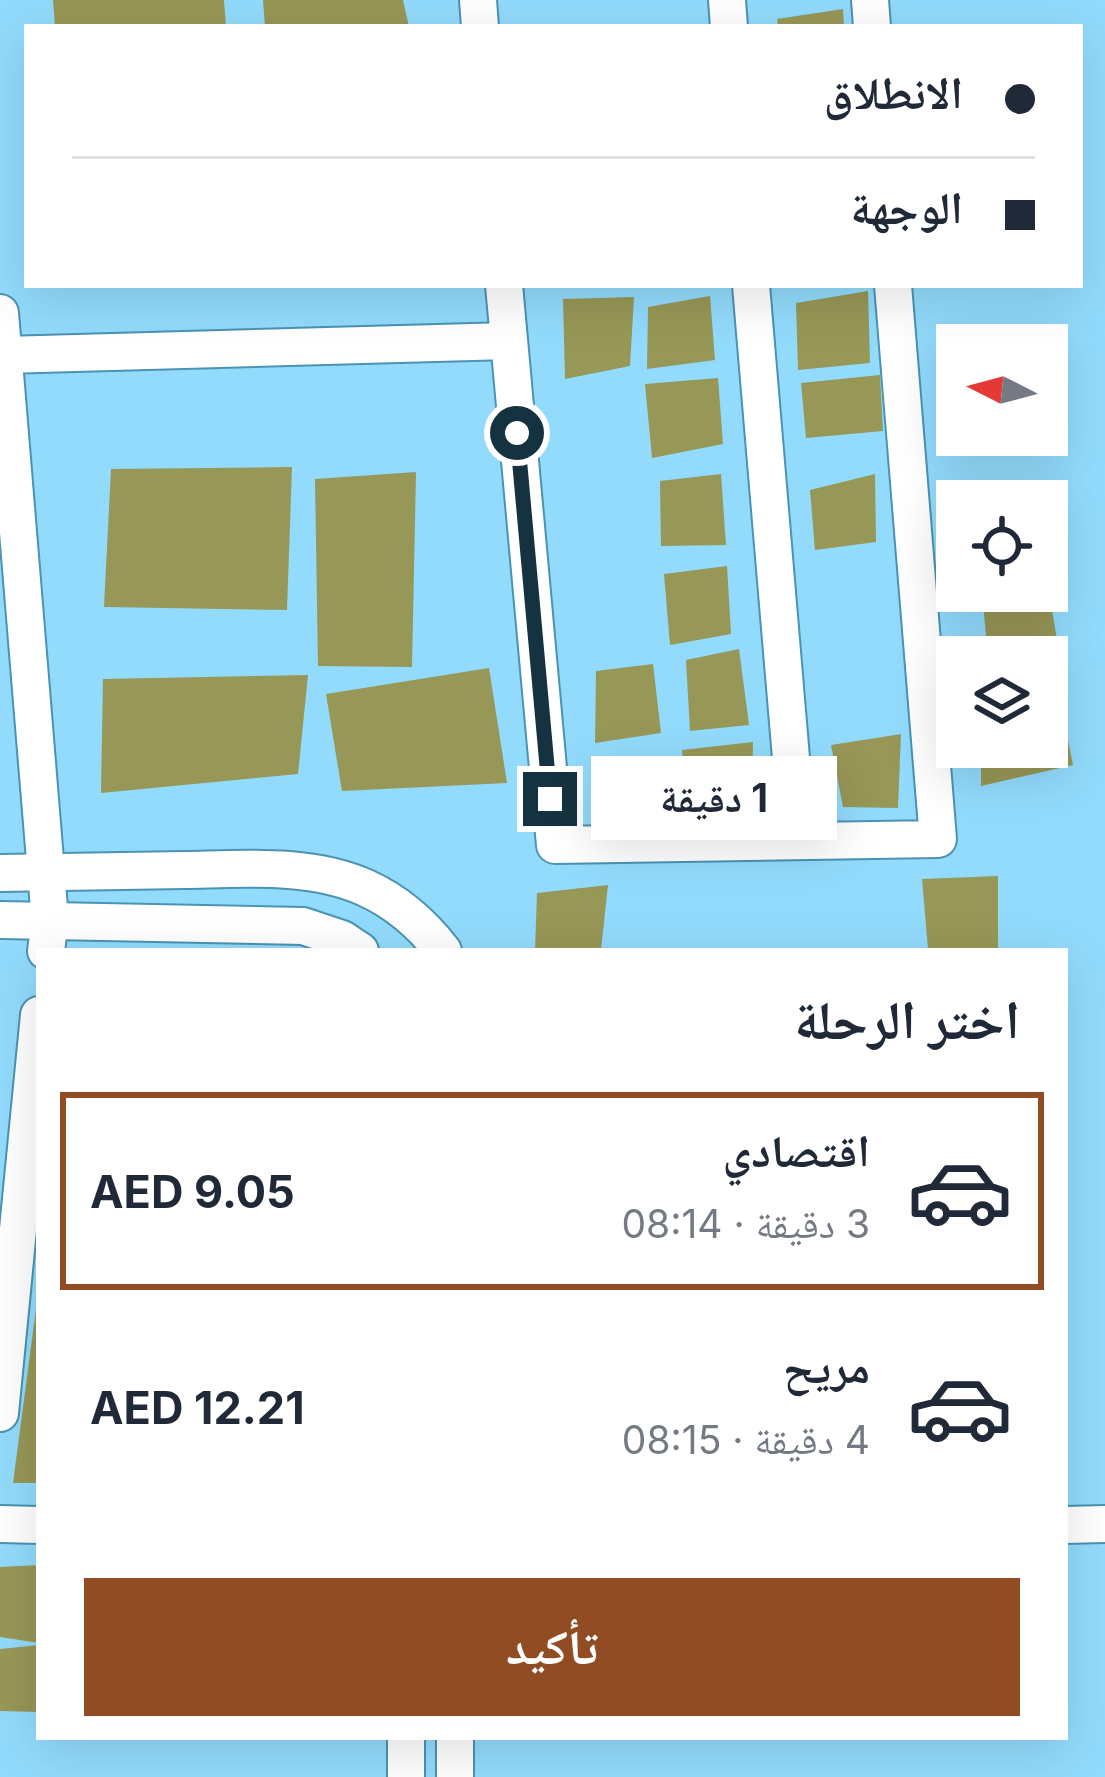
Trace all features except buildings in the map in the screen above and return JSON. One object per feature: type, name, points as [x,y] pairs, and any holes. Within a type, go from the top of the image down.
[{"type":"street","points":[[504,288],[555,845],[938,839],[893,288]]},
{"type":"street","points":[[751,288],[798,841]]},
{"type":"street","points":[[0,314],[48,936]]},
{"type":"street","points":[[4,356],[509,341]]},
{"type":"street","points":[[0,873],[256,869],[316,874],[362,886],[393,902],[441,948]]},
{"type":"street","points":[[0,920],[48,936],[303,926],[356,948]]},
{"type":"street","points":[[0,1413],[10,1178],[36,1033]]},
{"type":"street","points":[[0,1524],[36,1525]]},
{"type":"street","points":[[1068,1525],[1105,1524]]},
{"type":"street","points":[[406,1740],[406,1777]]},
{"type":"street","points":[[455,1740],[455,1777]]},
{"type":"route","points":[[517,433],[550,799]]}]
